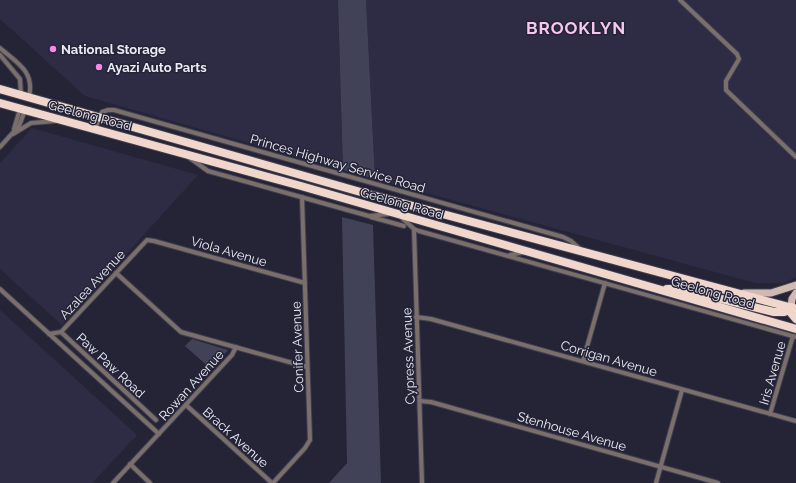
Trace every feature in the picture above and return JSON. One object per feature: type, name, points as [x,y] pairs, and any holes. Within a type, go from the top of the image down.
[{"type":"highway","name":"Geelong Road","points":[[0,89],[357,191],[604,258],[744,293],[793,307]]},
{"type":"highway","points":[[23,109],[25,96]]},
{"type":"highway","name":"Geelong Road","points":[[1,104],[182,153],[660,289],[795,334]]},
{"type":"highway","points":[[601,272],[604,258]]},
{"type":"highway","points":[[660,289],[678,289],[774,312],[784,312],[793,307],[796,319]]},
{"type":"main road","points":[[744,293],[771,293],[796,285]]},
{"type":"main road","points":[[793,307],[792,299],[796,293]]},
{"type":"street","points":[[680,0],[737,54],[739,59],[726,80],[726,90],[796,157]]},
{"type":"street","points":[[0,48],[28,74],[31,85],[25,96]]},
{"type":"street","points":[[0,55],[20,79],[25,96]]},
{"type":"street","points":[[0,147],[13,134],[20,124],[23,109]]},
{"type":"street","points":[[95,130],[99,117]]},
{"type":"street","points":[[13,134],[31,123],[61,120]]},
{"type":"street","points":[[182,153],[208,171],[404,226]]},
{"type":"street","name":"Conifer Avenue","points":[[273,483],[309,442],[302,197]]},
{"type":"street","points":[[369,216],[397,214],[414,229],[605,283],[795,334]]},
{"type":"street","name":"Cypress Avenue","points":[[414,229],[422,483]]},
{"type":"street","name":"Viola Avenue","points":[[147,240],[154,240],[305,283]]},
{"type":"street","name":"Azalea Avenue","points":[[49,334],[61,332],[147,240]]},
{"type":"street","points":[[508,256],[527,251]]},
{"type":"street","points":[[116,273],[178,330],[307,367]]},
{"type":"street","points":[[583,361],[605,283]]},
{"type":"street","name":"Paw Paw Road","points":[[0,289],[159,434]]},
{"type":"street","name":"Corrigan Avenue","points":[[416,317],[431,319],[796,421]]},
{"type":"street","name":"Paw Paw Road","points":[[60,344],[59,339],[61,332],[156,420]]},
{"type":"street","name":"Iris Avenue","points":[[770,414],[795,334]]},
{"type":"street","name":"Rowan Avenue","points":[[113,483],[186,405],[232,354],[236,347]]},
{"type":"street","points":[[656,483],[682,390]]},
{"type":"street","points":[[126,404],[132,398]]},
{"type":"street","name":"Stenhouse Avenue","points":[[420,401],[430,402],[718,483]]},
{"type":"street","name":"Brack Avenue","points":[[186,405],[273,483]]},
{"type":"street","points":[[130,464],[150,483]]},
{"type":"shaded area","points":[[0,0],[338,0],[343,170],[85,96],[0,19]]},
{"type":"shaded area","points":[[338,0],[366,0],[375,179],[343,170]]},
{"type":"shaded area","points":[[366,0],[796,0],[796,277],[784,283],[755,283],[375,179]]},
{"type":"shaded area","points":[[32,128],[198,175],[62,325],[0,269],[0,163]]},
{"type":"shaded area","points":[[342,217],[373,225],[381,483],[329,483],[347,463]]},
{"type":"shaded area","points":[[0,310],[137,435],[92,483],[0,483]]},
{"type":"shaded area","points":[[192,339],[228,350],[211,369],[185,346]]},
{"type":"place","name":"National Storage","points":[[53,49]]},
{"type":"place","name":"Ayazi Auto Parts","points":[[99,67]]},
{"type":"district","name":"BROOKLYN","points":[[576,28]]}]
